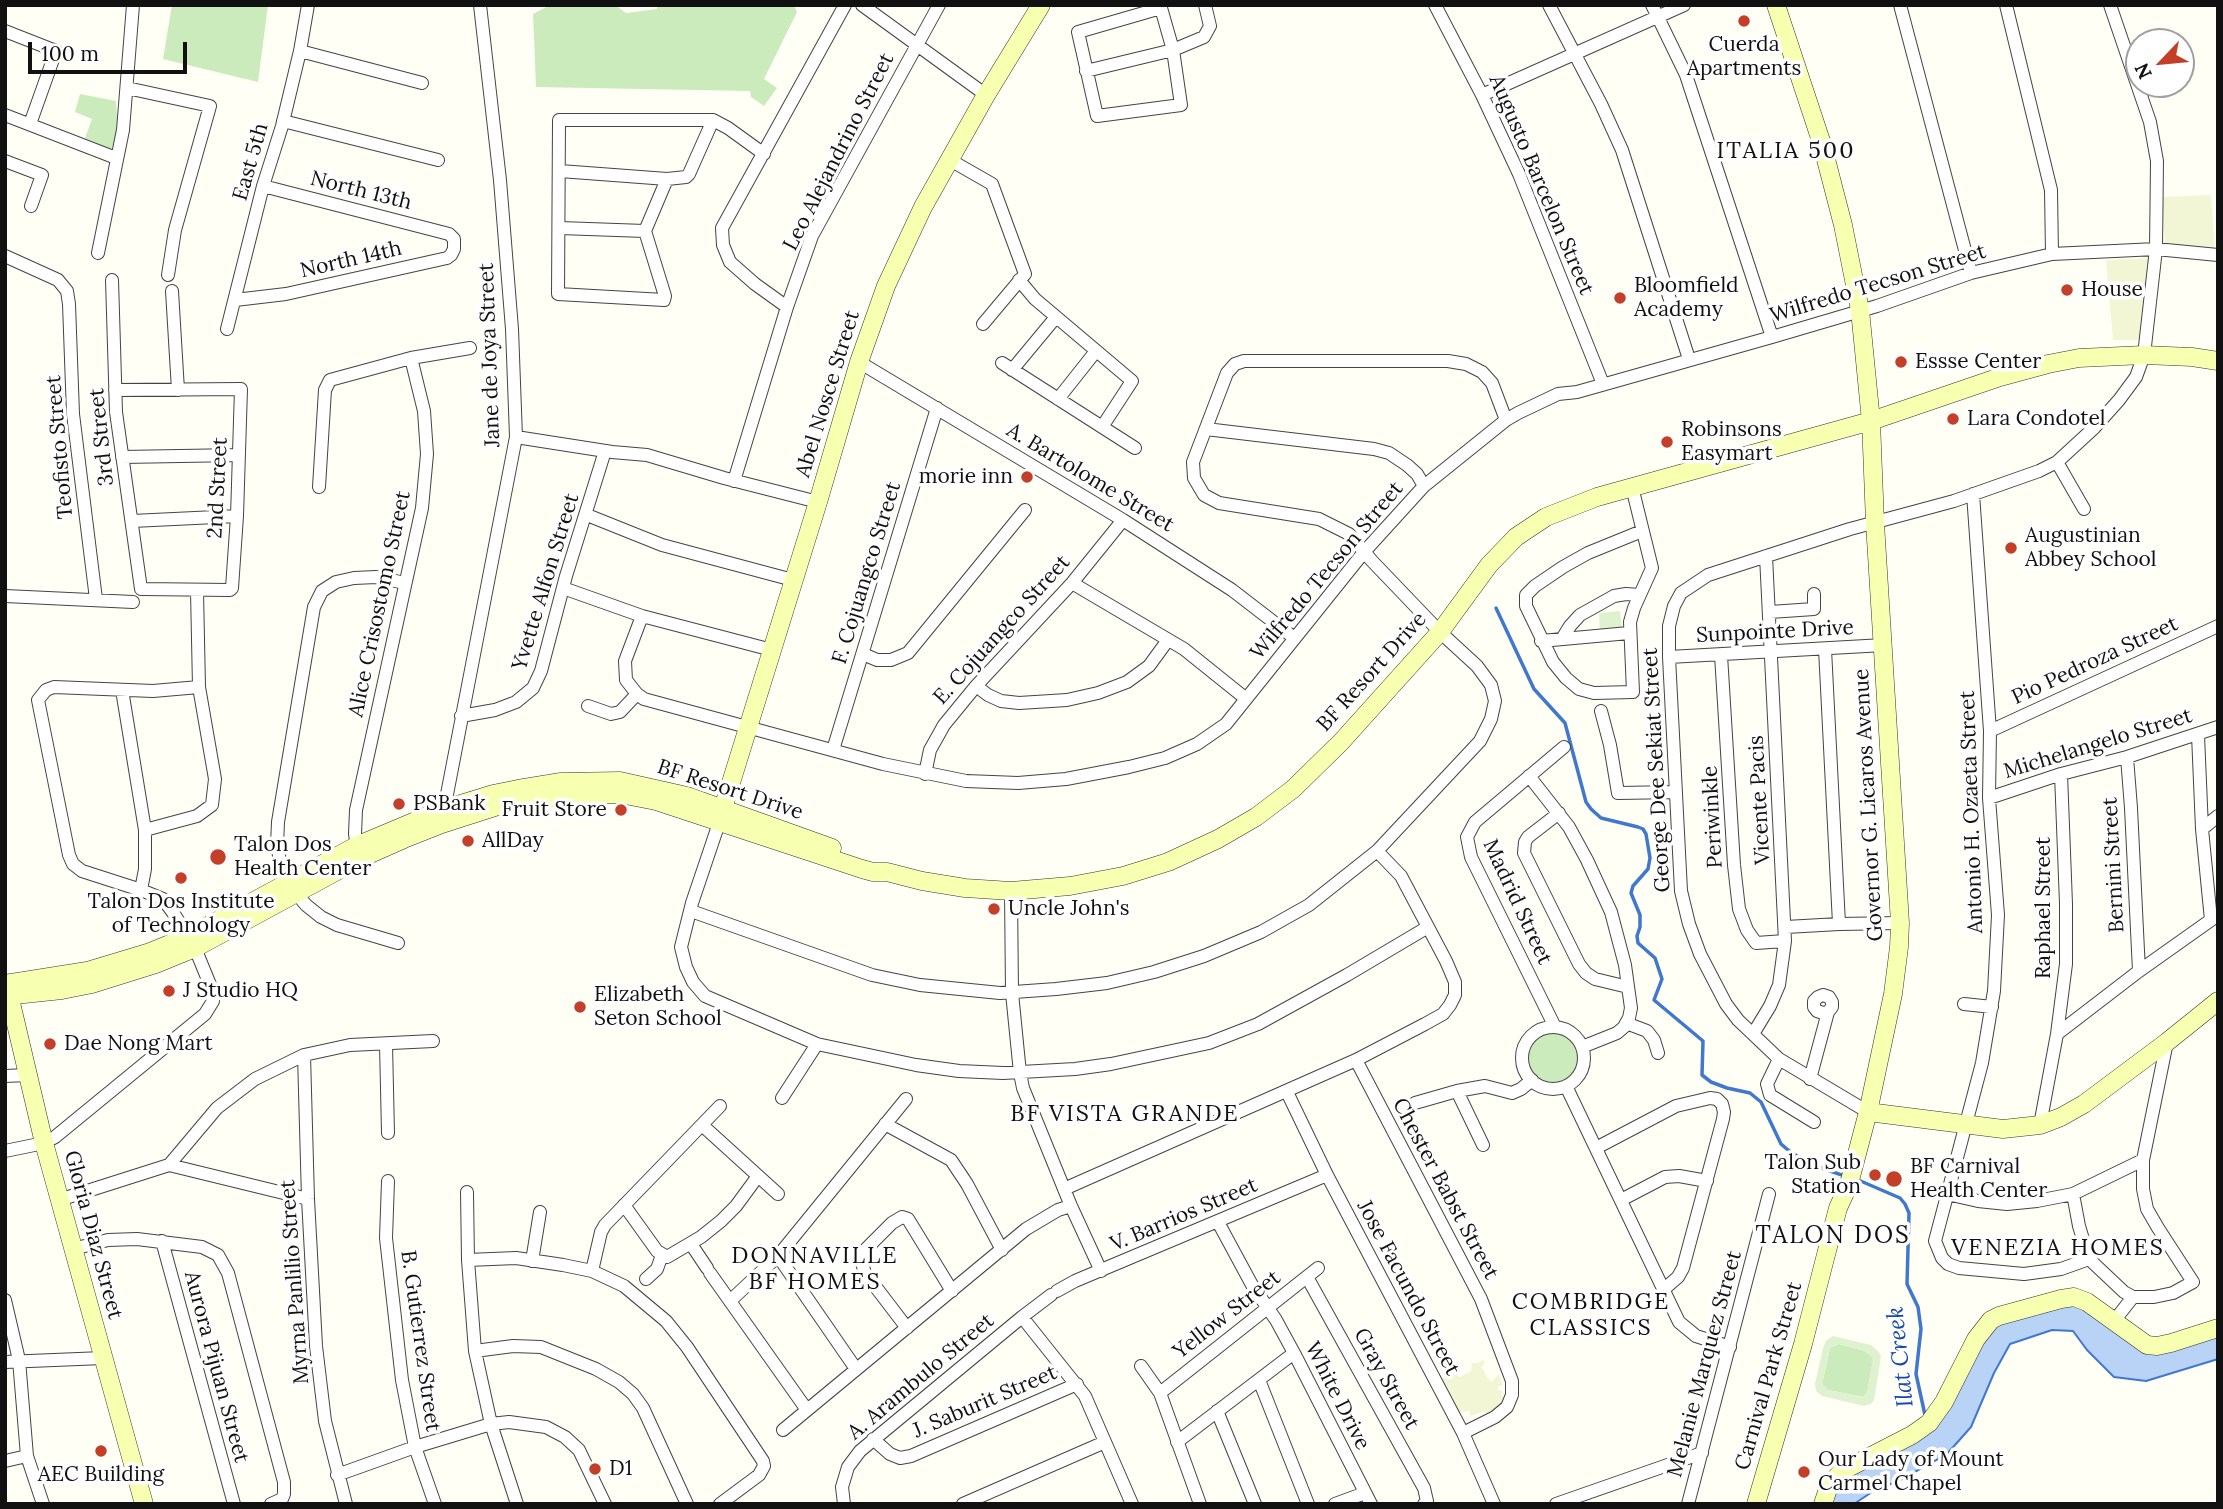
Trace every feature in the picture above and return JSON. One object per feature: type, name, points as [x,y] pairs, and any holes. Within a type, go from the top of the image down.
[{"type":"street","points":[[98,253],[124,130],[133,5]]},
{"type":"street","name":"East 5th","points":[[227,329],[263,186],[283,121],[308,5]]},
{"type":"street","name":"Jane de Joya Street","points":[[443,817],[516,436],[512,329],[500,180],[488,95],[480,5]]},
{"type":"street","points":[[787,306],[755,284],[730,262],[723,245],[722,228],[845,5]]},
{"type":"street","points":[[862,5],[986,95]]},
{"type":"street","name":"Leo Alejandrino Street","points":[[734,481],[787,306],[812,236],[939,5]]},
{"type":"street","name":"Abel Nosce Street","points":[[720,815],[859,362],[886,286],[923,207],[1041,5]]},
{"type":"street","points":[[1086,71],[1173,50],[1203,37],[1208,32],[1209,19],[1205,5]]},
{"type":"street","name":"Augusto Barcelon Street","points":[[1435,5],[1519,174],[1604,384]]},
{"type":"street","points":[[1549,5],[1622,150],[1689,359]]},
{"type":"street","points":[[1482,95],[1575,53],[1655,10],[1684,5]]},
{"type":"street","name":"Governor G. Licaros Avenue","points":[[1776,5],[1822,144],[1843,225],[1860,310],[1871,421],[1900,923],[1893,994],[1851,1177]]},
{"type":"street","points":[[1900,5],[1971,272]]},
{"type":"street","points":[[2006,5],[2051,190],[2052,254]]},
{"type":"street","name":"George Dee Sekiat Street","points":[[1868,1112],[1779,1059],[1738,1020],[1726,1004],[1700,954],[1681,891],[1668,657],[1669,626],[1674,606],[1681,593],[1708,575],[1973,494],[2057,462],[2094,428],[2136,377],[2144,355],[2156,249],[2157,161],[2150,122],[2110,5]]},
{"type":"street","points":[[1160,6],[1173,50],[1181,106],[1097,116],[1078,32],[1160,6]]},
{"type":"street","points":[[1655,10],[1686,75],[1772,337]]},
{"type":"street","points":[[5,31],[56,51],[30,124]]},
{"type":"street","points":[[300,51],[422,83]]},
{"type":"street","points":[[127,88],[210,106],[175,230],[168,275]]},
{"type":"street","points":[[5,116],[116,158]]},
{"type":"street","points":[[667,179],[645,231],[664,300],[558,295],[559,120],[713,120],[764,154]]},
{"type":"street","points":[[559,171],[667,179],[686,177],[713,120]]},
{"type":"street","points":[[283,121],[438,160]]},
{"type":"street","points":[[950,160],[992,184],[1025,274],[983,324]]},
{"type":"street","points":[[5,161],[41,175],[31,206]]},
{"type":"street","name":"North 13th","points":[[263,186],[449,234]]},
{"type":"street","points":[[559,228],[645,231]]},
{"type":"street","name":"North 14th","points":[[235,300],[286,294],[447,258],[454,249],[454,239],[449,234]]},
{"type":"street","name":"Wilfredo Tecson Street","points":[[748,727],[925,774],[966,781],[1018,783],[1066,779],[1165,758],[1198,744],[1226,724],[1293,637],[1424,486],[1506,420],[1558,394],[1604,384],[1772,337],[1971,272],[2052,254],[2156,249],[2218,255]]},
{"type":"street","name":"Teofisto Street","points":[[5,256],[58,280],[67,290],[73,414],[96,599]]},
{"type":"street","name":"3rd Street","points":[[112,280],[116,412],[141,589],[197,591]]},
{"type":"street","points":[[1019,280],[1035,299],[1133,382],[1102,427]]},
{"type":"street","points":[[115,390],[177,390],[172,291]]},
{"type":"street","points":[[1056,317],[1007,366],[1135,448]]},
{"type":"street","points":[[319,487],[325,390],[330,380],[411,358],[470,348]]},
{"type":"street","points":[[1058,399],[1096,351]]},
{"type":"street","name":"BF Resort Drive","points":[[6,987],[92,984],[136,971],[358,852],[493,794],[561,782],[620,781],[687,796],[720,815],[876,864],[887,872],[922,881],[965,888],[1011,891],[1070,886],[1123,876],[1168,862],[1219,839],[1256,817],[1293,789],[1341,742],[1440,632],[1489,565],[1516,537],[1546,517],[1579,503],[1871,421],[2000,377],[2048,364],[2079,358],[2144,355],[2218,361]]},
{"type":"street","name":"Alice Crisostomo Street","points":[[358,852],[356,810],[422,508],[427,454],[424,411],[411,358]]},
{"type":"street","points":[[691,911],[872,975],[920,985],[1012,993],[1107,983],[1154,972],[1204,956],[1261,932],[1309,905],[1377,851],[1480,741],[1491,719],[1495,701],[1491,685],[1477,666],[1440,632],[1349,534],[1319,519],[1219,503],[1204,495],[1194,478],[1193,462],[1227,373],[1235,364],[1244,361],[1448,361],[1466,364],[1482,372],[1492,383],[1506,420]]},
{"type":"street","name":"A. Bartolome Street","points":[[859,362],[1123,520],[1232,590],[1293,637]]},
{"type":"street","name":"2nd Street","points":[[177,390],[242,391],[232,587],[226,591],[197,591]]},
{"type":"street","name":"F. Cojuangco Street","points":[[832,750],[937,408]]},
{"type":"street","points":[[1206,429],[1374,449],[1389,453],[1407,465],[1417,474],[1424,486]]},
{"type":"street","points":[[516,436],[647,455],[818,502]]},
{"type":"street","name":"Yvette Alfon Street","points":[[461,716],[495,710],[516,702],[533,688],[541,671],[563,588],[606,451]]},
{"type":"street","points":[[122,457],[239,455]]},
{"type":"street","points":[[2057,462],[2084,509]]},
{"type":"street","points":[[1632,487],[1652,568],[1634,608],[1629,633],[1633,692],[1594,693],[1579,689],[1553,662],[1526,606],[1525,595],[1571,562],[1642,531]]},
{"type":"street","name":"Antonio H. Ozaeta Street","points":[[1973,494],[1990,732],[1989,798],[1998,915],[1992,1007],[1982,1063],[1935,1241],[1942,1258],[1948,1264],[1959,1268],[2024,1274],[2061,1269],[2090,1259]]},
{"type":"street","points":[[863,654],[877,660],[891,660],[908,653],[1025,510]]},
{"type":"street","points":[[587,515],[662,545],[793,580]]},
{"type":"street","points":[[132,521],[237,516]]},
{"type":"street","name":"E. Cojuangco Street","points":[[925,774],[930,750],[939,733],[976,685],[1072,583],[1123,520]]},
{"type":"street","name":"Vicente Pacis","points":[[1753,1034],[1779,985],[1786,941],[1766,556]]},
{"type":"street","points":[[398,943],[337,925],[306,905],[292,887],[280,861],[277,845],[278,822],[314,607],[322,591],[336,582],[376,577],[405,583]]},
{"type":"street","points":[[1072,583],[1184,649],[1245,698]]},
{"type":"street","points":[[563,588],[642,616],[772,650]]},
{"type":"street","points":[[145,830],[197,816],[212,804],[215,779],[199,687],[197,591]]},
{"type":"street","points":[[1770,612],[1814,609],[1814,594]]},
{"type":"street","points":[[1562,639],[1580,615],[1614,596],[1639,595]]},
{"type":"street","points":[[5,596],[133,602]]},
{"type":"street","points":[[642,616],[625,661],[626,680],[637,694],[644,699],[748,727]]},
{"type":"street","name":"Pio Pedroza Street","points":[[1990,732],[2218,626]]},
{"type":"street","points":[[1541,641],[1629,633]]},
{"type":"street","points":[[976,685],[1001,701],[1018,703],[1067,700],[1098,693],[1127,682],[1149,666],[1168,640]]},
{"type":"street","name":"Sunpointe Drive","points":[[1668,657],[1884,645]]},
{"type":"street","points":[[1825,649],[1839,923]]},
{"type":"street","name":"Periwinkle","points":[[1721,655],[1734,865],[1740,909],[1756,943],[1786,941]]},
{"type":"street","points":[[5,1151],[44,1143],[65,1130],[205,1014],[213,1001],[213,992],[192,942],[163,900],[82,870],[74,864],[69,855],[38,700],[46,690],[54,687],[153,691],[199,687]]},
{"type":"street","points":[[122,690],[145,830],[145,869],[141,890]]},
{"type":"street","points":[[587,706],[611,714],[620,712],[637,694]]},
{"type":"street","points":[[1601,711],[1611,745],[1618,793],[1676,792]]},
{"type":"street","name":"Michelangelo Street","points":[[1989,798],[2218,727]]},
{"type":"street","points":[[2057,1034],[2214,917],[2202,829],[2198,735]]},
{"type":"street","name":"Madrid Street","points":[[1555,1027],[1468,846],[1467,837],[1475,822],[1564,747]]},
{"type":"street","name":"Bernini Street","points":[[2127,757],[2132,808],[2139,971]]},
{"type":"street","name":"Raphael Street","points":[[2040,1125],[2057,1034],[2066,964],[2061,774]]},
{"type":"street","points":[[1529,776],[1575,838],[1601,888],[1619,941],[1631,1008],[1626,1023],[1617,1032],[1583,1047]]},
{"type":"street","points":[[1559,813],[1525,842],[1523,848],[1527,860],[1586,973],[1595,979],[1628,987]]},
{"type":"street","points":[[720,815],[681,947],[693,982],[705,996],[817,1044],[916,1065],[978,1072],[1020,1073],[1111,1064],[1209,1043],[1258,1024],[1428,927]]},
{"type":"street","points":[[2202,829],[2218,816]]},
{"type":"street","points":[[1064,1189],[1287,1092],[1356,1060],[1443,1014],[1455,995],[1455,982],[1401,876],[1377,851]]},
{"type":"street","points":[[1011,891],[1012,993],[1020,1073],[1064,1189],[1101,1271]]},
{"type":"street","points":[[1786,928],[1839,923],[1900,923]]},
{"type":"street","name":"Gloria Diaz Street","points":[[6,987],[59,1200],[145,1504]]},
{"type":"street","points":[[1868,1112],[2003,1129],[2040,1125],[2084,1104],[2218,1001]]},
{"type":"street","points":[[1964,1004],[1992,1007]]},
{"type":"street","points":[[1810,1079],[1828,1012]]},
{"type":"street","points":[[1626,1023],[1647,1031],[1654,1040],[1658,1053]]},
{"type":"street","points":[[1555,1027],[1572,1033],[1583,1047],[1582,1070],[1576,1079],[1566,1086],[1548,1088],[1532,1080],[1526,1071],[1523,1051],[1527,1041],[1544,1028],[1555,1027]]},
{"type":"street","points":[[59,1200],[169,1164],[217,1108],[255,1079],[304,1055],[350,1045],[433,1041]]},
{"type":"street","points":[[2073,1194],[2079,1226],[2090,1259],[2124,1292],[2133,1297],[2154,1297],[2173,1293],[2193,1282],[2147,1209],[2143,1189],[2143,1160],[2167,1042]]},
{"type":"street","points":[[386,1044],[388,1133]]},
{"type":"street","points":[[782,1098],[817,1044]]},
{"type":"street","name":"Myrna Panlilio Street","points":[[304,1055],[316,1346],[325,1421],[346,1504]]},
{"type":"street","points":[[1779,1059],[1767,1084],[1770,1095],[1814,1122]]},
{"type":"street","name":"Chester Babst Street","points":[[1356,1060],[1481,1299],[1511,1381],[1513,1395],[1507,1407],[1495,1417],[1463,1433]]},
{"type":"street","points":[[5,1076],[28,1075]]},
{"type":"street","points":[[1415,1103],[1485,1086],[1512,1093],[1532,1080]]},
{"type":"street","points":[[1566,1086],[1679,1322],[1687,1330],[1706,1340],[1730,1347]]},
{"type":"street","points":[[1457,1091],[1483,1145]]},
{"type":"street","name":"Jose Facundo Street","points":[[1287,1092],[1327,1175],[1463,1433],[1494,1504]]},
{"type":"street","points":[[1596,1149],[1676,1106],[1710,1098],[1717,1099],[1722,1104],[1724,1112],[1683,1268],[1678,1277],[1663,1290]]},
{"type":"street","points":[[730,1301],[778,1256],[906,1099]]},
{"type":"street","points":[[592,1271],[601,1232],[720,1106]]},
{"type":"street","points":[[885,1124],[951,1160],[1002,1250]]},
{"type":"street","points":[[702,1125],[778,1194]]},
{"type":"street","points":[[1947,1194],[1978,1201],[2038,1201],[2073,1194],[2143,1160]]},
{"type":"street","points":[[169,1164],[308,1199]]},
{"type":"street","name":"V. Barrios Street","points":[[1054,1293],[1075,1281],[1327,1175]]},
{"type":"street","points":[[624,1205],[657,1251],[667,1257],[691,1244],[721,1221],[758,1176]]},
{"type":"street","points":[[1621,1200],[1665,1177],[1679,1176],[1707,1181]]},
{"type":"street","name":"Carnival Park Street","points":[[1756,1504],[1803,1344],[1838,1208],[1851,1177]]},
{"type":"street","name":"B. Gutierrez Street","points":[[388,1181],[386,1238],[402,1380],[415,1447],[435,1504]]},
{"type":"street","points":[[467,1192],[468,1261],[475,1351],[491,1424],[517,1504]]},
{"type":"street","name":"Melanie Marquez Street","points":[[1688,1504],[1769,1194]]},
{"type":"street","points":[[783,1430],[1027,1229],[1058,1210],[1071,1206]]},
{"type":"street","points":[[532,1261],[540,1212]]},
{"type":"street","points":[[906,1328],[865,1273],[861,1260],[865,1250],[892,1223],[902,1217],[908,1219],[951,1291]]},
{"type":"street","name":"White Drive","points":[[1218,1222],[1252,1285],[1294,1353],[1368,1499]]},
{"type":"street","points":[[73,1249],[108,1240],[162,1241],[210,1250],[218,1255],[228,1273],[284,1482],[282,1499],[271,1504]]},
{"type":"street","name":"Aurora Pijuan Street","points":[[162,1241],[233,1504]]},
{"type":"street","points":[[691,1244],[807,1410]]},
{"type":"street","points":[[646,1279],[657,1269],[662,1255]]},
{"type":"street","points":[[778,1256],[856,1369]]},
{"type":"street","points":[[468,1261],[516,1258],[592,1271],[624,1286],[666,1321],[687,1347],[764,1466],[762,1472],[720,1504]]},
{"type":"street","name":"Yellow Street","points":[[1160,1393],[1318,1268]]},
{"type":"street","name":"Gray Street","points":[[1307,1277],[1424,1488],[1425,1502]]},
{"type":"street","name":"A. Arambulo Street","points":[[844,1504],[842,1487],[848,1467],[860,1451],[1054,1293]]},
{"type":"street","points":[[1823,1504],[1829,1486],[1842,1471],[1903,1440],[1929,1423],[1944,1402],[1983,1328],[1999,1316],[2074,1297],[2087,1302],[2147,1345],[2171,1343],[2218,1328]]},
{"type":"street","points":[[2103,1313],[2118,1316],[2133,1297]]},
{"type":"street","points":[[5,1300],[19,1360],[27,1456],[43,1504]]},
{"type":"street","points":[[1022,1317],[1077,1384],[1092,1409],[1126,1502]]},
{"type":"street","points":[[475,1351],[513,1346],[541,1347],[596,1369],[619,1382],[633,1394],[643,1408],[687,1504]]},
{"type":"street","points":[[1177,1442],[1294,1353]]},
{"type":"street","points":[[5,1362],[103,1358]]},
{"type":"street","points":[[1141,1366],[1160,1393],[1200,1504]]},
{"type":"street","points":[[1259,1380],[1308,1504]]},
{"type":"street","name":"J. Saburit Street","points":[[873,1439],[890,1454],[900,1458],[1077,1384]]},
{"type":"street","points":[[1217,1411],[1255,1504]]},
{"type":"street","points":[[337,1475],[415,1447],[491,1424],[509,1422],[546,1427],[565,1437],[579,1450],[604,1504]]},
{"type":"street","points":[[963,1504],[1105,1442]]},
{"type":"street","points":[[1556,1504],[1702,1453]]},
{"type":"street","points":[[5,1461],[27,1456]]},
{"type":"street","points":[[1335,1504],[1368,1499]]},
{"type":"green space","points":[[172,5],[268,5],[258,82],[163,59]]},
{"type":"green space","points":[[550,5],[615,5],[626,13],[657,9],[657,5],[794,5],[797,12],[764,79],[777,88],[764,106],[751,97],[750,91],[536,87],[533,14]]},
{"type":"green space","points":[[80,94],[116,101],[118,130],[111,150],[85,138],[92,119],[75,112]]},
{"type":"green space","points":[[2211,195],[2215,254],[2165,243],[2162,197]]},
{"type":"green space","points":[[2150,258],[2142,340],[2113,340],[2106,260]]},
{"type":"green space","points":[[1620,611],[1622,629],[1600,631],[1599,613]]},
{"type":"green space","points":[[1553,1032],[1571,1039],[1578,1057],[1571,1075],[1553,1082],[1535,1075],[1528,1057],[1535,1039]]},
{"type":"green space","points":[[1833,1336],[1871,1345],[1879,1352],[1881,1357],[1874,1400],[1871,1404],[1864,1406],[1822,1396],[1816,1391],[1815,1384],[1826,1341]],"holes":[[[1839,1344],[1865,1351],[1873,1360],[1867,1393],[1863,1397],[1828,1390],[1822,1384],[1830,1348]]]},
{"type":"green space","points":[[1839,1344],[1865,1351],[1872,1357],[1867,1393],[1863,1397],[1828,1390],[1822,1384],[1830,1348]]},
{"type":"green space","points":[[1483,1360],[1485,1362],[1481,1368],[1488,1379],[1492,1382],[1499,1374],[1503,1385],[1498,1387],[1498,1390],[1502,1391],[1503,1399],[1498,1408],[1488,1415],[1484,1411],[1471,1416],[1469,1411],[1454,1413],[1439,1380],[1455,1373],[1460,1377],[1471,1371],[1472,1363]]},
{"type":"water","points":[[2082,1300],[2145,1350],[2218,1334],[2218,1359],[2146,1381],[2114,1377],[2087,1350],[2073,1331],[2052,1330],[2010,1344],[1994,1373],[1971,1427],[1947,1454],[1854,1504],[1828,1504],[1840,1475],[1919,1438],[1996,1322]]},
{"type":"waterway","name":"Ilat Creek","points":[[1496,608],[1534,689],[1565,723],[1586,802],[1601,818],[1638,827],[1646,834],[1650,858],[1648,869],[1633,886],[1631,893],[1640,915],[1638,943],[1655,958],[1662,979],[1654,1000],[1703,1041],[1702,1075],[1711,1082],[1750,1093],[1761,1102],[1781,1144],[1809,1164],[1845,1176]]},
{"type":"waterway","name":"Ilat Creek","points":[[1856,1179],[1900,1198],[1909,1213],[1907,1284],[1918,1307],[1921,1329],[1916,1374],[1925,1415]]},
{"type":"place","name":"Cuerda Apartments","points":[[1744,21]]},
{"type":"place","name":"House","points":[[2067,290]]},
{"type":"place","name":"Bloomfield Academy","points":[[1620,298]]},
{"type":"place","name":"Essse Center","points":[[1901,362]]},
{"type":"place","name":"Lara Condotel","points":[[1953,419]]},
{"type":"place","name":"Robinsons Easymart","points":[[1667,442]]},
{"type":"place","name":"morie inn","points":[[1027,477]]},
{"type":"place","name":"Augustinian Abbey School","points":[[2011,548]]},
{"type":"place","name":"PSBank","points":[[399,804]]},
{"type":"place","name":"Fruit Store","points":[[621,810]]},
{"type":"place","name":"AllDay","points":[[468,841]]},
{"type":"place","name":"Talon Dos Health Center","points":[[218,857]]},
{"type":"place","name":"Talon Dos Institute of Technology","points":[[181,878]]},
{"type":"place","name":"Uncle John's","points":[[994,909]]},
{"type":"place","name":"J Studio HQ","points":[[169,991]]},
{"type":"place","name":"Elizabeth Seton School","points":[[580,1007]]},
{"type":"place","name":"Dae Nong Mart","points":[[50,1044]]},
{"type":"place","name":"Talon Sub Station","points":[[1875,1175]]},
{"type":"place","name":"BF Carnival Health Center","points":[[1894,1179]]},
{"type":"place","name":"AEC Building","points":[[101,1451]]},
{"type":"place","name":"D1","points":[[595,1469]]},
{"type":"place","name":"Our Lady of Mount Carmel Chapel","points":[[1804,1472]]},
{"type":"district","name":"ITALIA 500","points":[[1786,151]]},
{"type":"district","name":"BF VISTA GRANDE","points":[[1125,1114]]},
{"type":"district","name":"TALON DOS","points":[[1833,1236]]},
{"type":"district","name":"VENEZIA HOMES","points":[[2058,1248]]},
{"type":"district","name":"DONNAVILLE BF HOMES","points":[[815,1269]]},
{"type":"district","name":"COMBRIDGE CLASSICS","points":[[1591,1315]]}]
